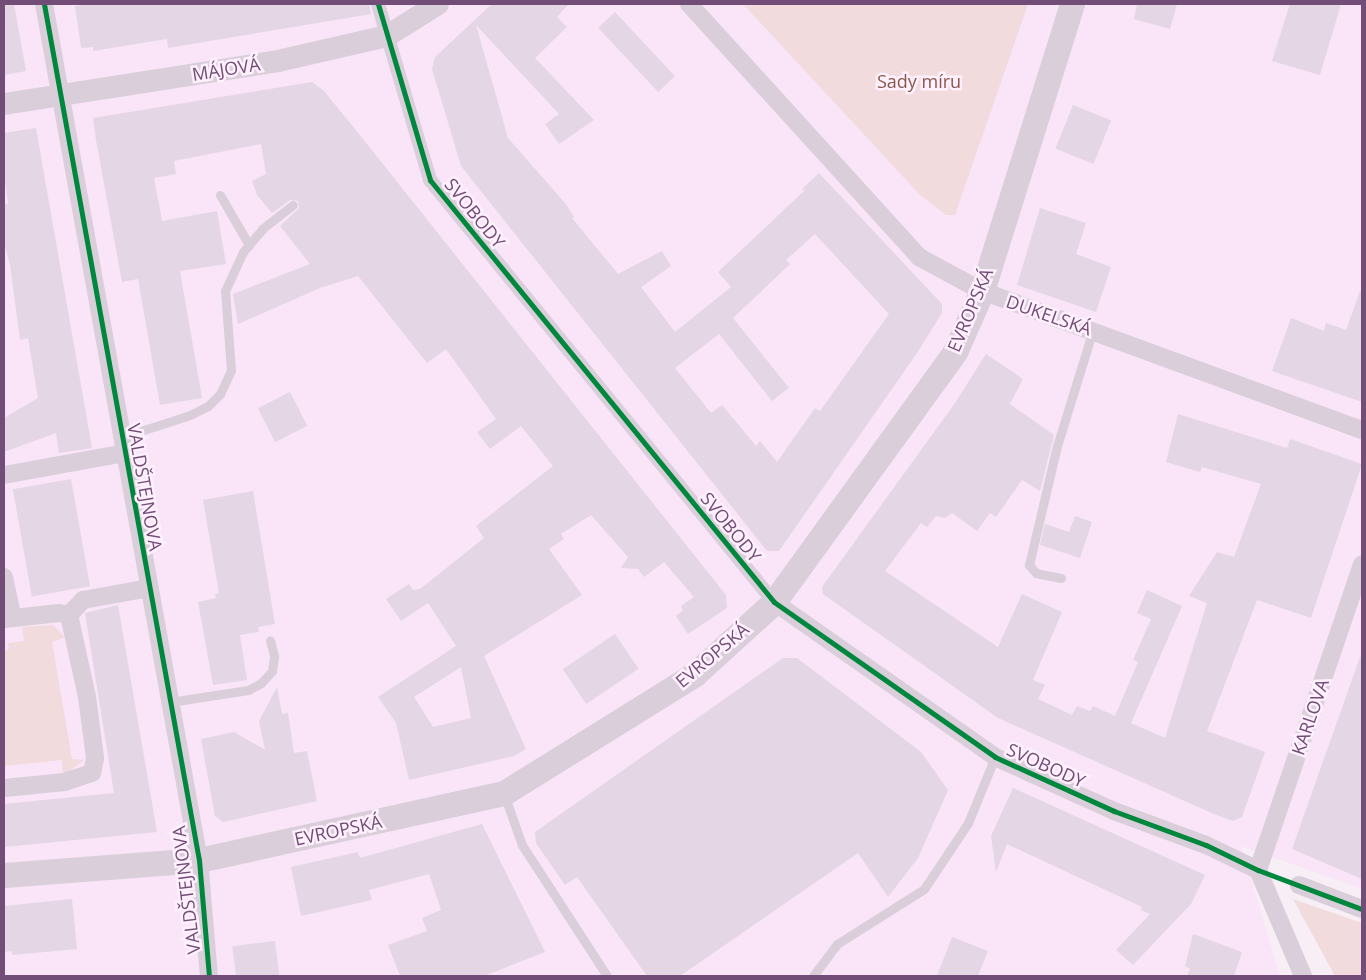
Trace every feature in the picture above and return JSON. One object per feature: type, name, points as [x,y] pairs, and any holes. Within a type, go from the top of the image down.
[{"type":"main road","name":"EVROPSKÁ","points":[[4,875],[199,860],[504,793],[695,674],[774,602],[955,352],[982,291],[1072,4]]},
{"type":"street","name":"VALDŠTEJNOVA","points":[[44,4],[58,94],[199,860],[209,976]]},
{"type":"street","name":"SVOBODY","points":[[378,4],[430,180],[774,602],[995,757],[1114,811],[1206,845],[1258,870]]},
{"type":"street","name":"MÁJOVÁ","points":[[4,104],[58,94],[278,61],[387,36],[438,4]]},
{"type":"street","name":"DUKELSKÁ","points":[[689,4],[919,257],[982,291],[1093,330],[1362,430]]},
{"type":"street","points":[[4,475],[124,445]]},
{"type":"street","name":"KARLOVA","points":[[1258,870],[1362,564]]},
{"type":"street","points":[[4,579],[8,618],[69,615],[83,600],[150,588]]},
{"type":"street","points":[[4,788],[65,782],[92,773],[95,758],[87,697],[69,615]]},
{"type":"street","points":[[1258,870],[1303,976]]},
{"type":"street","points":[[1299,886],[1362,908]]},
{"type":"lane","points":[[220,195],[249,245]]},
{"type":"lane","points":[[124,445],[208,406],[220,394],[231,370],[225,292],[249,245],[293,205]]},
{"type":"lane","points":[[1061,578],[1036,573],[1029,566],[1058,446],[1093,330]]},
{"type":"lane","points":[[170,702],[248,690],[261,682],[272,671],[274,656],[270,640]]},
{"type":"lane","points":[[812,976],[837,944],[924,889],[968,823],[995,757]]},
{"type":"lane","points":[[504,793],[522,845],[606,976]]},
{"type":"shaded area","points":[[4,4],[1362,4],[1362,889],[1241,846],[1280,976],[4,976]]},
{"type":"green space","name":"Sady míru","points":[[743,4],[1028,4],[955,215],[946,215],[920,195]]},
{"type":"green space","points":[[53,625],[65,637],[52,642],[72,759],[84,760],[63,776],[62,760],[4,766],[4,651],[9,649],[8,643],[24,641],[22,627]]},
{"type":"green space","points":[[1293,899],[1362,923],[1362,976],[1335,976]]},
{"type":"building","points":[[4,4],[14,4],[26,71],[4,75]]},
{"type":"building","points":[[91,4],[369,4],[371,14],[168,48],[167,39],[93,51],[93,47],[81,48],[75,6]]},
{"type":"building","points":[[492,4],[569,4],[557,17],[567,27],[535,58],[594,120],[559,144],[545,124],[559,114],[476,25],[508,138],[565,203],[574,217],[572,218],[618,274],[662,251],[671,266],[641,287],[675,332],[731,287],[718,272],[804,191],[802,189],[819,173],[942,304],[942,313],[917,353],[779,551],[767,551],[461,166],[432,69],[435,57]],"holes":[[[815,234],[889,314],[820,411],[815,408],[777,462],[760,441],[756,446],[722,405],[711,413],[675,368],[719,334],[772,401],[789,388],[733,318],[790,264],[786,260]]]},
{"type":"building","points":[[1137,4],[1177,4],[1170,29],[1134,19]]},
{"type":"building","points":[[1290,4],[1341,4],[1320,75],[1272,61]]},
{"type":"building","points":[[615,12],[675,76],[658,92],[598,28]]},
{"type":"building","points":[[312,82],[324,91],[726,595],[727,608],[688,634],[676,616],[683,610],[681,606],[694,597],[664,562],[644,577],[638,569],[621,568],[628,557],[591,515],[561,534],[564,539],[549,549],[582,595],[484,656],[526,749],[514,756],[409,780],[396,723],[378,697],[456,646],[428,603],[401,621],[386,599],[409,584],[413,590],[420,589],[484,538],[476,526],[553,466],[521,426],[490,449],[477,432],[496,419],[446,349],[427,363],[358,276],[320,288],[238,324],[233,294],[310,264],[280,226],[299,208],[298,201],[290,200],[272,213],[257,195],[252,181],[266,174],[261,144],[174,161],[176,174],[154,178],[162,221],[217,211],[226,264],[180,271],[202,398],[160,405],[138,279],[122,282],[93,118]],"holes":[[[461,667],[471,718],[433,727],[414,697]]]},
{"type":"building","points":[[1073,105],[1111,120],[1093,164],[1055,149]]},
{"type":"building","points":[[36,128],[92,448],[59,453],[56,433],[4,452],[4,418],[38,398],[28,338],[20,340],[10,265],[4,243],[4,204],[8,204],[4,173],[4,133]]},
{"type":"building","points":[[1040,208],[1086,223],[1076,254],[1111,267],[1096,312],[1017,285]]},
{"type":"building","points":[[1360,291],[1362,292],[1362,402],[1272,371],[1291,318],[1324,331],[1326,323],[1346,330]]},
{"type":"building","points":[[986,354],[1023,379],[1010,404],[1054,435],[1040,491],[1022,480],[996,517],[990,513],[977,531],[952,513],[945,518],[936,516],[927,527],[921,523],[885,571],[998,647],[1022,594],[1062,612],[1033,680],[1045,685],[1038,699],[1072,715],[1077,706],[1090,711],[1093,706],[1115,716],[1138,662],[1133,660],[1151,619],[1137,613],[1147,590],[1182,606],[1131,723],[1165,738],[1207,603],[1189,596],[1217,552],[1234,557],[1261,484],[1202,467],[1200,472],[1166,462],[1178,414],[1287,448],[1290,439],[1362,464],[1311,618],[1257,600],[1207,731],[1265,752],[1242,817],[1233,821],[1214,814],[998,718],[823,594],[822,587],[955,403]]},
{"type":"building","points":[[290,392],[307,426],[275,442],[258,408]]},
{"type":"building","points":[[71,479],[90,586],[32,597],[13,489]]},
{"type":"building","points":[[253,491],[275,624],[258,627],[259,632],[240,635],[247,680],[213,685],[198,602],[216,598],[215,594],[219,593],[203,500]]},
{"type":"building","points":[[1075,516],[1092,522],[1080,558],[1040,545],[1045,524],[1069,532]]},
{"type":"building","points":[[118,605],[157,832],[4,847],[4,804],[114,793],[85,613]]},
{"type":"building","points":[[615,634],[638,669],[586,704],[563,669]]},
{"type":"building","points":[[1360,657],[1362,657],[1362,879],[1292,849]]},
{"type":"building","points":[[783,658],[797,658],[921,752],[948,790],[918,858],[888,897],[858,853],[680,976],[647,976],[577,877],[565,885],[536,843],[535,832]]},
{"type":"building","points":[[277,687],[282,714],[288,713],[294,753],[307,751],[317,801],[223,822],[215,816],[201,739],[234,732],[265,750],[259,721]]},
{"type":"building","points":[[1013,788],[1205,875],[1191,904],[1133,965],[1116,950],[1150,914],[1141,910],[1142,907],[1007,844],[996,872],[991,836]]},
{"type":"building","points":[[482,824],[545,952],[484,976],[400,976],[388,945],[427,931],[422,918],[441,910],[429,874],[369,890],[372,900],[301,916],[291,867],[358,852],[360,858]]},
{"type":"building","points":[[72,899],[77,949],[12,955],[12,951],[4,952],[4,906]]},
{"type":"building","points":[[1193,934],[1242,952],[1234,976],[1187,976],[1190,969],[1185,966]]},
{"type":"building","points":[[952,937],[988,951],[978,976],[937,976]]},
{"type":"building","points":[[275,941],[279,976],[236,976],[232,946]]},
{"type":"cycle path","points":[[44,4],[199,860],[209,976]]},
{"type":"cycle path","points":[[378,4],[430,180],[774,602],[995,757],[1114,811],[1206,845],[1258,870],[1362,909]]}]
